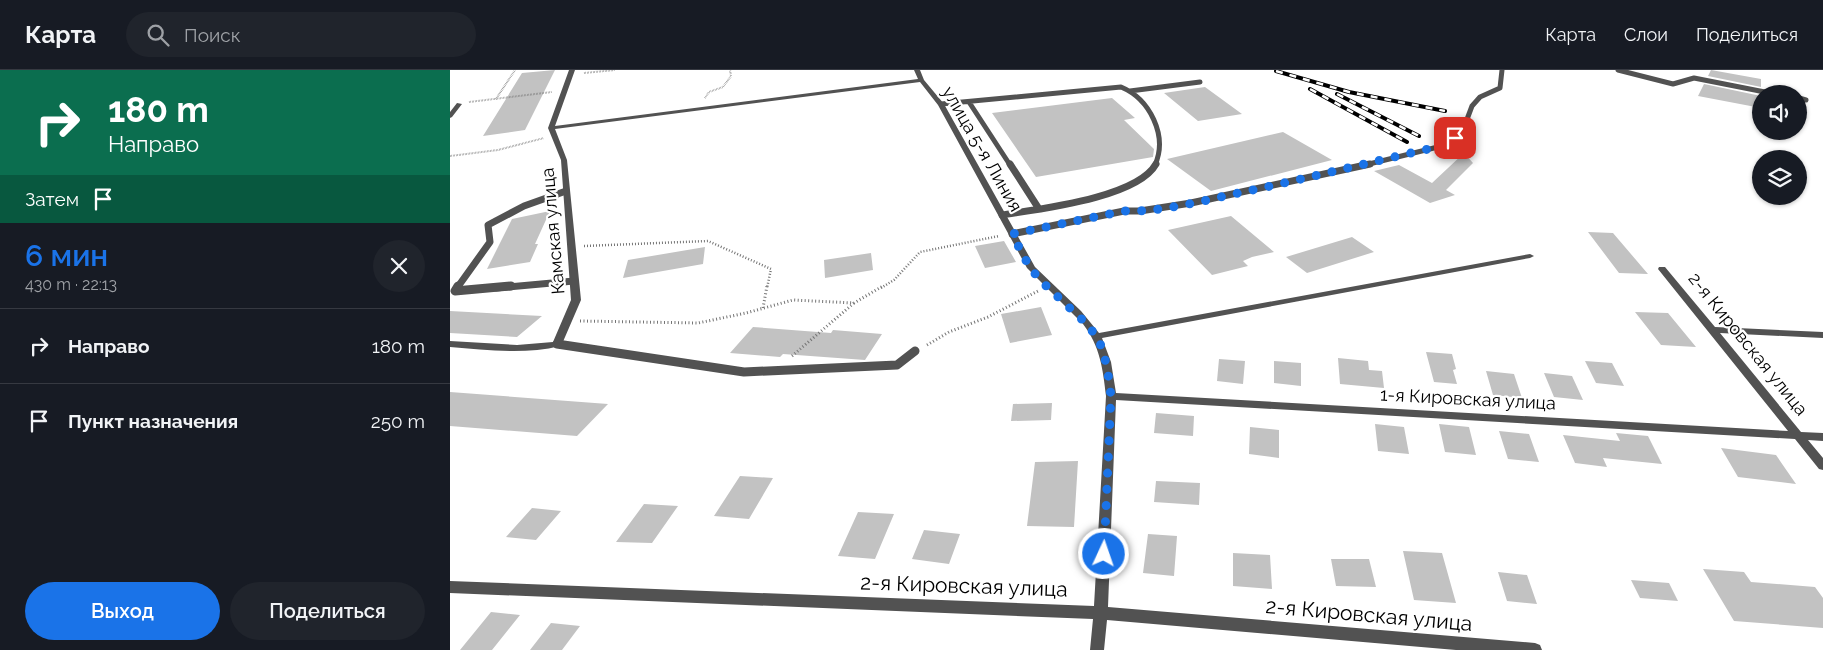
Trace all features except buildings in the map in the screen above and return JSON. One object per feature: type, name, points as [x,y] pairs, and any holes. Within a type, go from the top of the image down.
[{"type":"street","name":"улица 5-я Линия","points":[[917,70],[921,80],[941,104],[1030,268],[1046,286],[1089,326],[1100,343],[1107,366],[1111,396],[1101,613],[1097,650]]},
{"type":"street","points":[[572,72],[553,132],[692,110],[921,80]]},
{"type":"street","points":[[450,103],[458,104],[450,116]]},
{"type":"street","name":"Камская улица","points":[[553,132],[564,160],[576,300],[557,344]]},
{"type":"street","points":[[1096,336],[1530,256]]},
{"type":"street","name":"2-я Кировская улица","points":[[1662,269],[1823,466]]},
{"type":"street","points":[[1712,330],[1823,335]]},
{"type":"street","points":[[450,344],[539,348],[557,344]]},
{"type":"street","name":"1-я Кировская улица","points":[[1111,396],[1823,437]]},
{"type":"street","name":"2-я Кировская улица","points":[[450,587],[1101,613],[1535,650]]},
{"type":"lane","points":[[1012,234],[1124,211],[1140,211],[1200,201],[1329,174],[1446,145],[1463,130],[1472,106],[1480,97],[1500,88],[1502,70]]},
{"type":"lane","points":[[1618,70],[1673,84],[1694,78],[1752,90]]},
{"type":"lane","points":[[941,104],[1116,87],[1130,91],[1200,82]]},
{"type":"lane","points":[[1002,215],[1039,209],[1108,193],[1139,179],[1153,168],[1159,153],[1160,140],[1157,127],[1150,115],[1130,91]]},
{"type":"lane","points":[[969,102],[1039,209]]},
{"type":"lane","points":[[566,191],[524,206],[488,225],[490,242],[455,291],[574,281]]},
{"type":"lane","points":[[557,344],[744,372],[897,365],[915,351]]},
{"type":"path","points":[[496,99],[515,70]]},
{"type":"path","points":[[572,72],[615,70]]},
{"type":"path","points":[[692,110],[709,92],[723,87],[731,76],[730,70]]},
{"type":"path","points":[[458,104],[565,91]]},
{"type":"path","points":[[450,156],[518,146],[553,132]]},
{"type":"path","points":[[775,371],[854,303],[894,280],[920,252],[1012,234]]},
{"type":"path","points":[[571,246],[708,241],[771,269],[763,308]]},
{"type":"path","points":[[915,351],[949,332],[988,317],[1046,286]]},
{"type":"path","points":[[567,320],[698,323],[792,300],[854,303]]},
{"type":"railway","points":[[1276,71],[1349,92],[1445,111]]},
{"type":"railway","points":[[1310,89],[1407,142]]},
{"type":"railway","points":[[1337,94],[1419,136]]},
{"type":"route","points":[[1104,554],[1111,396],[1107,366],[1100,343],[1089,326],[1042,282],[1030,268],[1012,234],[1124,211],[1140,211],[1191,203],[1329,174],[1446,145],[1455,138]]}]
